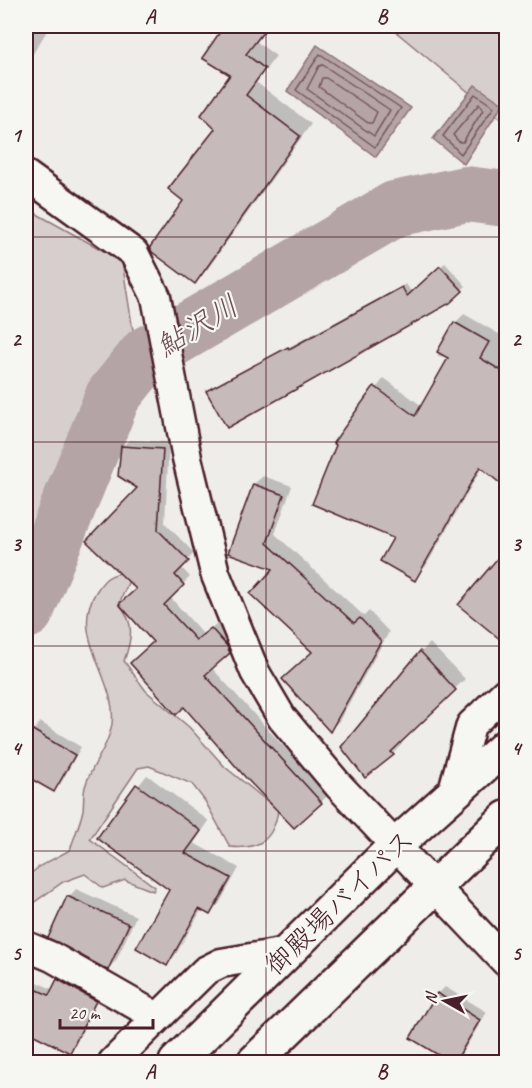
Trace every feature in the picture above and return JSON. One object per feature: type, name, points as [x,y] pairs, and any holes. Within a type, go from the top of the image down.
[{"type":"highway","name":"御殿場バイパス","points":[[176,1062],[395,846],[507,746]]},
{"type":"highway","name":"御殿場バイパス","points":[[255,1062],[507,818]]},
{"type":"street","points":[[26,175],[134,253],[156,297],[187,458],[214,573],[255,672],[282,718],[339,786],[507,962]]},
{"type":"street","points":[[452,794],[471,725],[507,692]]},
{"type":"street","points":[[26,946],[52,957],[157,1017]]},
{"type":"street","points":[[113,1062],[205,971],[221,963],[287,952]]},
{"type":"shaded area","points":[[389,26],[506,26],[506,123]]},
{"type":"shaded area","points":[[26,208],[122,261],[133,331],[26,569]]},
{"type":"shaded area","points":[[120,573],[130,578],[119,604],[130,624],[129,645],[124,661],[146,691],[189,727],[225,767],[278,810],[276,820],[273,829],[263,841],[249,847],[230,847],[205,801],[192,784],[149,766],[138,768],[90,839],[155,887],[153,891],[125,880],[103,888],[85,874],[63,882],[26,908],[27,877],[40,866],[70,850],[82,815],[84,790],[110,733],[112,708],[90,642],[89,609],[101,585]]},
{"type":"water","points":[[317,45],[411,108],[376,157],[287,91]]},
{"type":"water","points":[[475,85],[503,104],[464,164],[433,139]]},
{"type":"building","points":[[224,26],[268,26],[246,54],[265,69],[246,95],[300,136],[195,284],[152,252],[150,247],[183,201],[168,189],[215,129],[201,115],[230,75],[202,58]]},
{"type":"building","points":[[440,266],[463,291],[450,303],[227,428],[206,391],[288,347],[289,349],[402,287],[407,296]]},
{"type":"building","points":[[454,322],[489,342],[480,358],[507,374],[507,489],[480,467],[415,581],[380,561],[393,538],[312,504],[336,445],[333,443],[374,386],[415,416],[448,358],[437,352]]},
{"type":"building","points":[[121,446],[163,449],[158,530],[189,561],[175,575],[184,585],[164,605],[196,640],[211,628],[227,646],[230,653],[205,675],[322,803],[294,828],[246,778],[184,707],[176,715],[130,663],[153,642],[119,604],[136,589],[86,541],[137,488],[118,476]]},
{"type":"building","points":[[253,484],[284,495],[267,543],[354,623],[360,618],[381,641],[330,732],[282,679],[312,652],[250,594],[273,569],[228,553]]},
{"type":"building","points":[[507,547],[507,645],[458,605]]},
{"type":"building","points":[[420,651],[456,690],[391,752],[394,755],[365,778],[341,747]]},
{"type":"building","points":[[26,726],[75,755],[54,792],[26,776]]},
{"type":"building","points":[[136,784],[201,831],[185,853],[231,878],[210,915],[199,909],[167,966],[136,948],[169,890],[97,838]]},
{"type":"building","points":[[67,896],[129,924],[108,970],[48,938]]},
{"type":"building","points":[[57,979],[96,1001],[70,1053],[26,1031],[26,985],[49,995]]},
{"type":"building","points":[[437,993],[480,1020],[455,1062],[450,1062],[410,1038]]},
{"type":"waterway","name":"鮎沢川","points":[[26,611],[113,396],[147,354],[395,209],[466,194],[506,199]]}]
